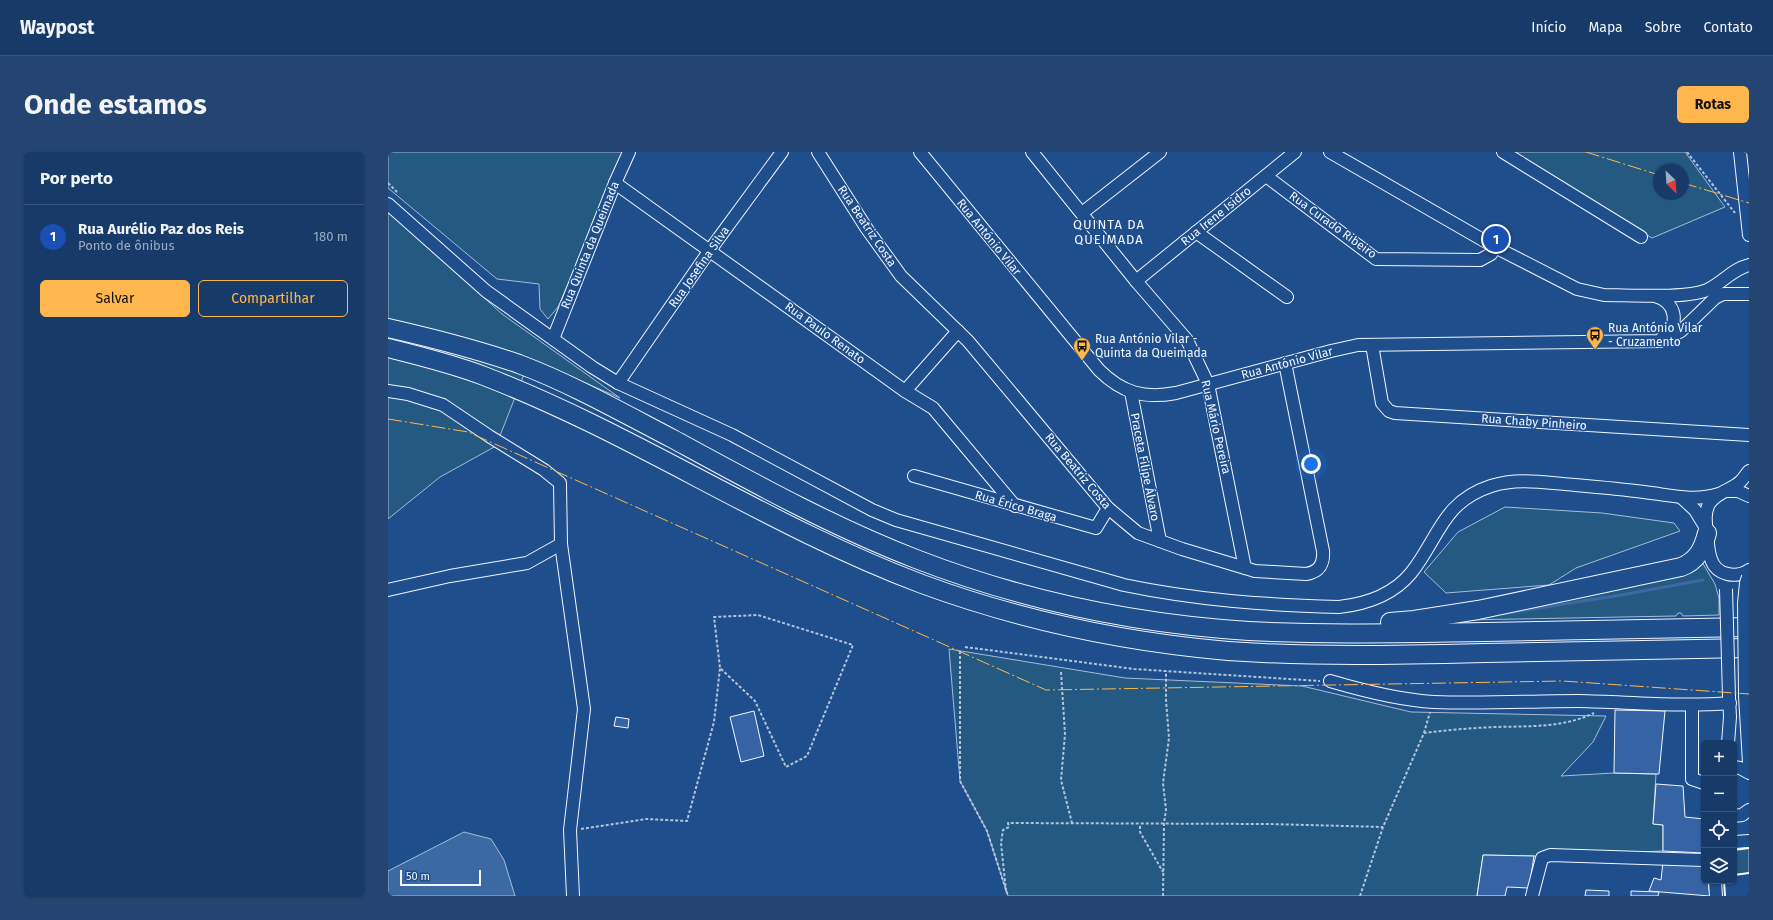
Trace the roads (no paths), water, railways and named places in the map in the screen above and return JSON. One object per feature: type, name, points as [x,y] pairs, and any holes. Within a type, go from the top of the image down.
[{"type":"highway","points":[[388,328],[470,348],[520,365],[611,407],[761,487],[840,526],[910,556],[951,571],[1024,594],[1112,614],[1156,621],[1246,631],[1360,634],[1749,627]]},
{"type":"highway","points":[[388,348],[422,356],[482,375],[539,399],[670,462],[787,524],[871,564],[923,584],[1011,612],[1093,632],[1183,646],[1266,653],[1312,655],[1749,648]]},
{"type":"highway","points":[[951,571],[1069,598],[1136,610],[1193,617],[1291,624],[1363,624],[1447,616],[1674,569],[1688,565],[1694,560],[1704,545],[1707,531]]},
{"type":"highway","points":[[1426,654],[1596,658],[1749,656]]},
{"type":"street","name":"Rua Quinta da Queimada","points":[[553,339],[615,183],[629,152]]},
{"type":"street","name":"Rua Josefina Silva","points":[[618,383],[710,250],[782,152]]},
{"type":"street","name":"Rua Beatriz Costa","points":[[818,152],[867,229],[901,276],[968,341],[1108,508],[1138,533],[1255,572],[1314,573],[1323,563],[1323,551],[1285,363]]},
{"type":"street","name":"Rua António Vilar","points":[[920,152],[1099,370],[1107,378],[1130,392],[1140,394],[1165,395],[1345,347],[1372,345],[1654,342],[1675,336],[1715,298],[1723,294],[1749,294]]},
{"type":"street","name":"Rua Mário Pereira","points":[[1032,152],[1136,281],[1187,340],[1208,384],[1245,568]]},
{"type":"street","points":[[1082,213],[1160,152]]},
{"type":"street","name":"Rua Irene Isidro","points":[[1136,281],[1295,152]]},
{"type":"street","points":[[1330,152],[1495,247],[1577,289],[1588,292],[1604,295],[1698,293],[1717,284],[1733,271],[1749,265]]},
{"type":"street","points":[[1503,152],[1641,237]]},
{"type":"street","points":[[1740,152],[1749,233]]},
{"type":"street","name":"Rua Curado Ribeiro","points":[[1266,176],[1376,258],[1480,260],[1492,254],[1495,247]]},
{"type":"street","name":"Rua Paulo Renato","points":[[615,183],[905,391],[933,408],[1014,506]]},
{"type":"street","points":[[388,204],[486,291],[585,362],[618,383],[732,435],[872,510],[896,520],[1117,583],[1162,593],[1226,601],[1339,607],[1356,605],[1370,601],[1394,589],[1411,573],[1443,521],[1454,508],[1478,491],[1501,483],[1535,482],[1642,491],[1682,498],[1701,498],[1738,491],[1749,496]]},
{"type":"street","points":[[1196,232],[1287,297]]},
{"type":"street","points":[[1652,295],[1662,298],[1668,303],[1674,314],[1673,325],[1667,335],[1654,342]]},
{"type":"street","points":[[905,391],[958,331]]},
{"type":"street","name":"Rua Chaby Pinheiro","points":[[1372,345],[1382,403],[1389,411],[1395,413],[1749,435]]},
{"type":"street","points":[[388,391],[408,394],[443,405],[544,470],[560,484],[561,544],[584,709],[570,830],[573,896]]},
{"type":"street","name":"Praceta Filipe Álvaro","points":[[1130,392],[1160,541]]},
{"type":"street","points":[[1728,740],[1730,700],[1726,589],[1718,570],[1710,558],[1706,518],[1708,506],[1722,493],[1741,481],[1749,471]]},
{"type":"street","name":"Rua Érico Braga","points":[[914,476],[1014,506],[1096,528],[1108,508]]},
{"type":"street","points":[[1682,498],[1694,510],[1707,531]]},
{"type":"street","points":[[388,590],[450,576],[527,563],[561,544]]},
{"type":"street","points":[[1718,570],[1733,575],[1749,574],[1745,589],[1744,610],[1745,696],[1749,763]]},
{"type":"street","points":[[1330,681],[1357,689],[1433,702],[1610,702],[1692,705],[1730,700]]},
{"type":"street","points":[[1692,705],[1692,779],[1701,782]]},
{"type":"street","points":[[1737,768],[1749,773]]},
{"type":"street","points":[[1737,842],[1749,841]]},
{"type":"street","points":[[1532,896],[1542,858],[1550,855],[1701,860]]},
{"type":"street","points":[[1716,884],[1716,896]]},
{"type":"waterway","points":[[1502,614],[1703,580]]},
{"type":"place","name":"Rua Aurélio Paz dos Reis","points":[[1496,239]]},
{"type":"place","name":"Rua António Vilar - Cruzamento","points":[[1595,350]]},
{"type":"place","name":"Rua António Vilar - Quinta da Queimada","points":[[1082,361]]},
{"type":"district","name":"QUINTA DA QUEIMADA","points":[[1109,232]]}]
